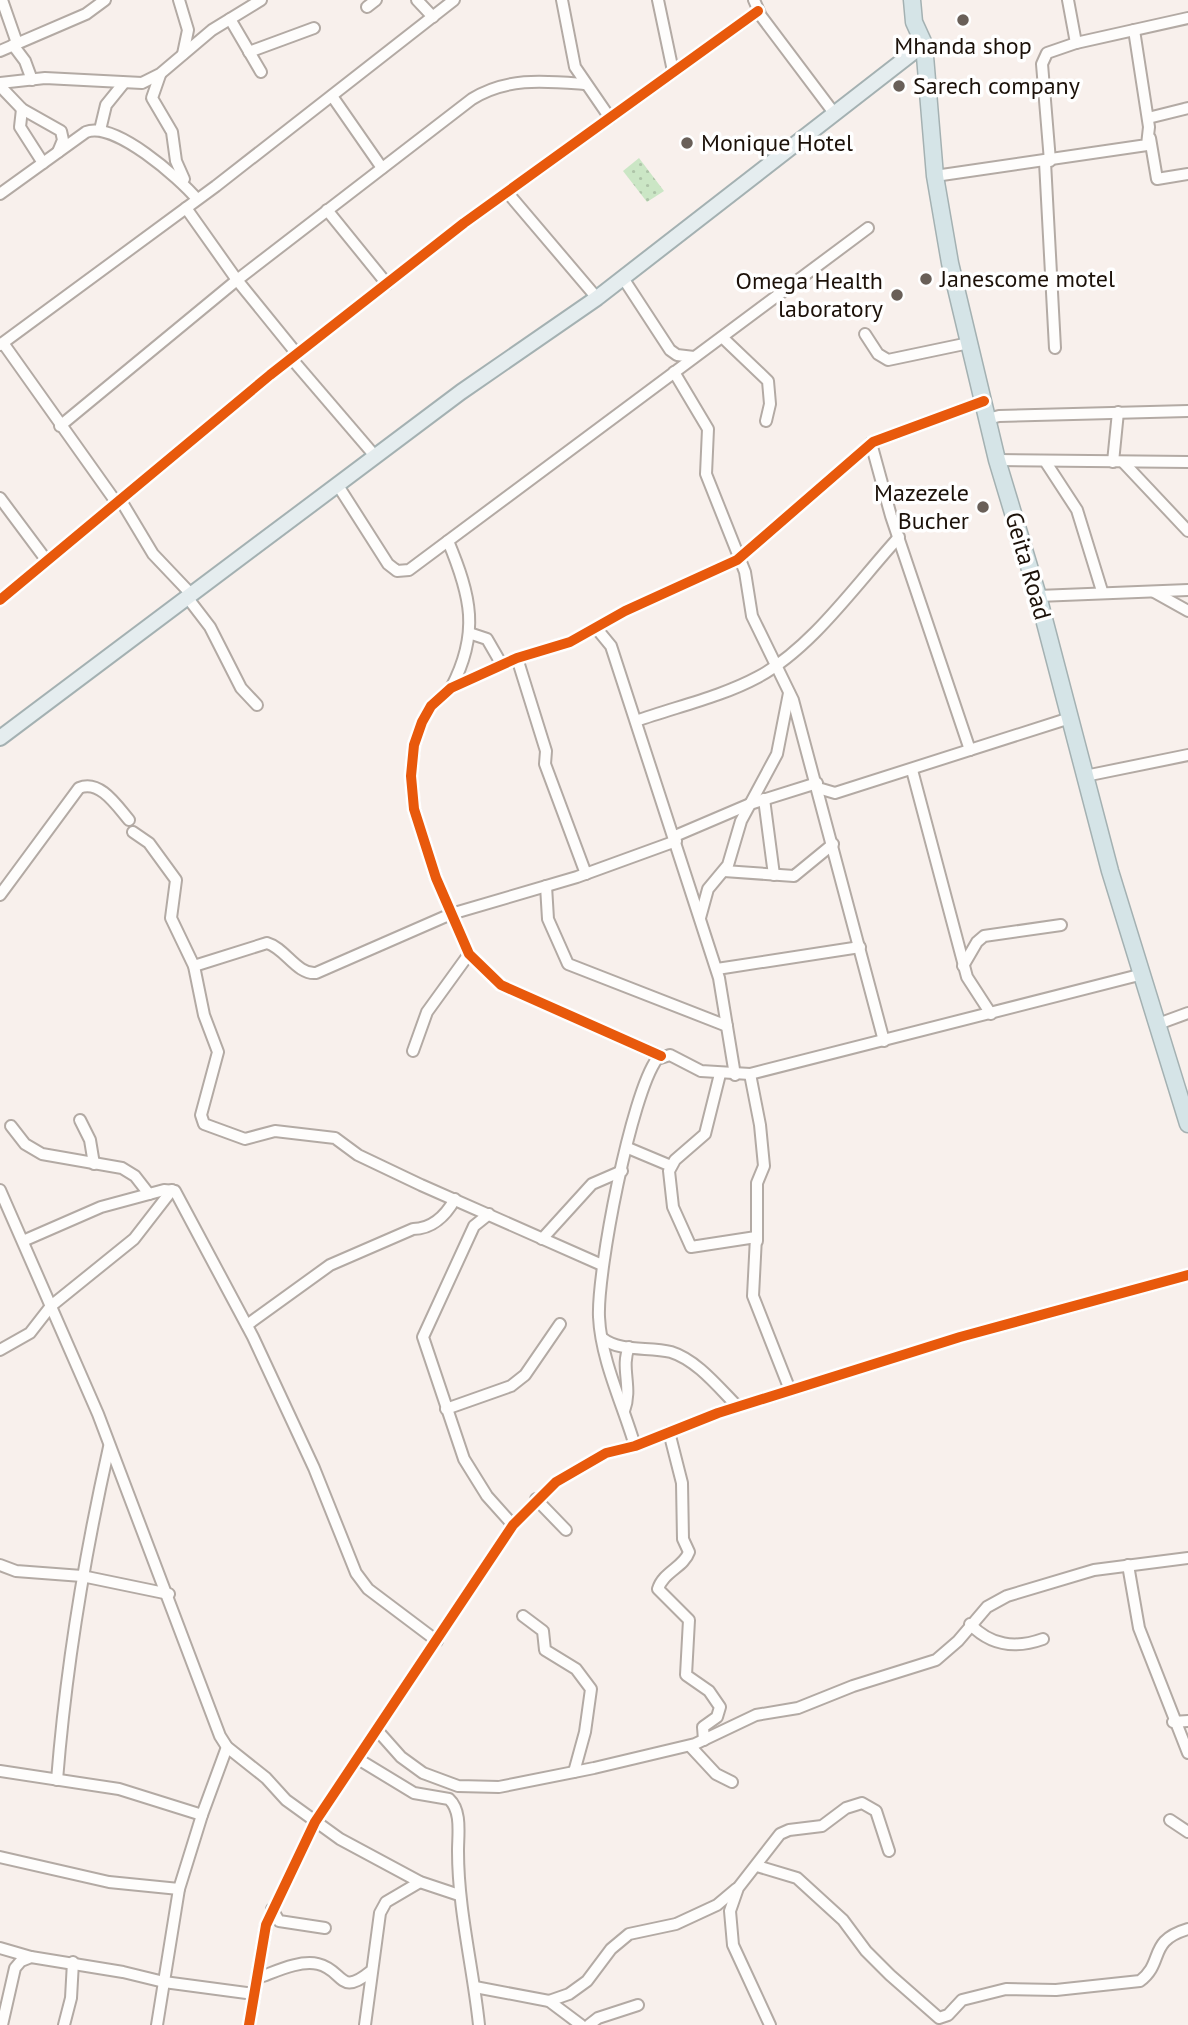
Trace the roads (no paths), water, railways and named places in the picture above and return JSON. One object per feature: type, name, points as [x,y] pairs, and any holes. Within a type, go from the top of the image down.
[{"type":"highway","name":"Geita Road","points":[[912,0],[914,22],[924,44],[935,176],[969,343],[997,460],[1038,596],[1085,776],[1188,1124]]},
{"type":"main road","points":[[0,738],[337,484],[597,298],[924,44]]},
{"type":"street","points":[[2,0],[15,44],[32,80]]},
{"type":"street","points":[[0,51],[86,14],[105,0]]},
{"type":"street","points":[[179,0],[188,26],[201,38]]},
{"type":"street","points":[[0,84],[32,80],[142,83],[160,74],[201,38],[261,0]]},
{"type":"street","points":[[417,0],[433,17]]},
{"type":"street","points":[[257,705],[242,690],[210,627],[189,595],[153,554],[118,500],[1,344],[186,208],[454,0]]},
{"type":"street","points":[[562,0],[575,67],[584,84],[610,118]]},
{"type":"street","points":[[658,0],[673,71]]},
{"type":"street","points":[[1068,0],[1076,43]]},
{"type":"street","points":[[0,600],[294,356],[507,192],[673,71],[756,6],[834,113]]},
{"type":"street","points":[[1055,348],[1043,59],[1054,48],[1188,18]]},
{"type":"street","points":[[230,19],[261,72]]},
{"type":"street","points":[[183,54],[188,26]]},
{"type":"street","points":[[249,52],[314,28]]},
{"type":"street","points":[[1134,30],[1157,179],[1188,174]]},
{"type":"street","points":[[160,74],[152,98],[172,132],[176,161],[187,188]]},
{"type":"street","points":[[60,426],[237,280],[472,99],[497,86],[540,82],[584,84]]},
{"type":"street","points":[[0,84],[22,109],[61,131],[63,140],[58,152]]},
{"type":"street","points":[[100,130],[106,105],[123,84]]},
{"type":"street","points":[[332,96],[382,168]]},
{"type":"street","points":[[1148,118],[1188,108]]},
{"type":"street","points":[[22,109],[20,127],[43,163]]},
{"type":"street","points":[[0,194],[86,132],[100,130],[118,138],[171,172],[197,199]]},
{"type":"street","points":[[935,176],[1142,147],[1147,145],[1149,135]]},
{"type":"street","points":[[507,192],[597,298]]},
{"type":"street","points":[[186,208],[294,356],[375,456]]},
{"type":"street","points":[[327,210],[387,284]]},
{"type":"street","points":[[337,484],[388,564],[397,571],[409,570],[867,228]]},
{"type":"street","points":[[623,278],[674,354],[676,370],[708,429],[706,472],[745,572],[752,616],[790,692],[818,786],[884,1041]]},
{"type":"street","points":[[866,334],[878,354],[888,360],[969,343]]},
{"type":"street","points":[[723,338],[768,381],[771,404],[766,421]]},
{"type":"street","points":[[674,354],[694,357]]},
{"type":"street","points":[[984,401],[872,443],[739,558],[625,611],[597,629],[565,644],[517,658],[451,688],[431,706],[422,722],[415,745],[411,776],[414,809],[451,914],[469,954],[501,985],[529,1000],[660,1056],[670,1055],[701,1071],[750,1074],[1143,975]]},
{"type":"street","points":[[988,419],[999,416],[1188,411]]},
{"type":"street","points":[[1118,412],[1118,462],[1188,531]]},
{"type":"street","points":[[872,443],[898,537],[970,750]]},
{"type":"street","points":[[997,460],[1188,461]]},
{"type":"street","points":[[1045,461],[1077,510],[1102,591]]},
{"type":"street","points":[[0,498],[47,561]]},
{"type":"street","points":[[636,721],[756,678],[777,665],[809,637],[898,537]]},
{"type":"street","points":[[447,541],[469,595],[470,633],[461,668],[451,688]]},
{"type":"street","points":[[1038,596],[1102,591],[1188,590]]},
{"type":"street","points":[[1152,591],[1188,611]]},
{"type":"street","points":[[597,629],[611,646],[701,918],[717,970],[735,1075]]},
{"type":"street","points":[[470,633],[487,639],[502,665]]},
{"type":"street","points":[[517,658],[546,751],[545,764],[586,874]]},
{"type":"street","points":[[701,918],[708,889],[724,871],[750,803],[777,754],[790,692]]},
{"type":"street","points":[[194,966],[267,943],[274,945],[305,971],[316,972],[451,914],[586,874],[675,838],[750,803],[818,786],[835,793],[1070,718]]},
{"type":"street","points":[[1085,776],[1188,755]]},
{"type":"street","points":[[912,770],[963,966],[971,986],[991,1014]]},
{"type":"street","points":[[0,895],[82,786],[88,785],[105,793],[130,820]]},
{"type":"street","points":[[764,799],[774,875]]},
{"type":"street","points":[[133,832],[149,843],[176,880],[171,918],[194,966],[204,1015],[218,1052],[201,1115],[204,1124],[245,1139],[275,1131],[328,1136],[358,1155],[602,1265]]},
{"type":"street","points":[[724,871],[796,875],[833,844]]},
{"type":"street","points":[[546,886],[548,919],[568,964],[727,1026]]},
{"type":"street","points":[[963,966],[977,942],[984,936],[1061,925]]},
{"type":"street","points":[[717,970],[860,947]]},
{"type":"street","points":[[413,1051],[429,1009],[469,954]]},
{"type":"street","points":[[1158,1024],[1188,1013]]},
{"type":"street","points":[[635,1446],[602,1338],[599,1319],[602,1265],[628,1148],[649,1076],[660,1056]]},
{"type":"street","points":[[720,1074],[705,1133],[671,1166],[668,1176],[673,1207],[689,1246],[747,1237],[756,1237],[757,1241]]},
{"type":"street","points":[[750,1074],[760,1125],[764,1166],[757,1183],[753,1296],[790,1390]]},
{"type":"street","points":[[80,1120],[90,1140],[94,1164]]},
{"type":"street","points":[[11,1126],[31,1149],[130,1172],[149,1194]]},
{"type":"street","points":[[628,1148],[671,1166]]},
{"type":"street","points":[[542,1239],[594,1182],[622,1171]]},
{"type":"street","points":[[23,1241],[88,1212],[172,1190]]},
{"type":"street","points":[[0,1350],[30,1333],[51,1306],[134,1239],[172,1190]]},
{"type":"street","points":[[172,1190],[185,1206],[247,1325],[314,1468],[356,1573],[368,1588],[436,1642]]},
{"type":"street","points":[[2,1197],[109,1446],[144,1541],[169,1594],[212,1721],[227,1747],[315,1822],[419,1882],[460,1895]]},
{"type":"street","points":[[247,1325],[330,1265],[413,1229],[424,1229],[444,1215],[455,1199]]},
{"type":"street","points":[[489,1214],[474,1226],[423,1333],[464,1459],[487,1496],[513,1525]]},
{"type":"street","points":[[248,2025],[266,1925],[315,1822],[513,1525],[536,1499],[556,1482],[606,1452],[635,1446],[738,1406],[960,1337],[1188,1275]]},
{"type":"street","points":[[446,1409],[511,1386],[525,1375],[560,1324]]},
{"type":"street","points":[[602,1338],[612,1345],[674,1353],[704,1373],[738,1406]]},
{"type":"street","points":[[624,1410],[630,1393],[625,1359],[629,1347]]},
{"type":"street","points":[[669,1432],[682,1483],[683,1539],[689,1552],[686,1559],[667,1574],[659,1589],[689,1620],[686,1675],[709,1691],[720,1707],[717,1717],[702,1727],[704,1740]]},
{"type":"street","points":[[57,1780],[64,1692],[82,1576],[109,1446]]},
{"type":"street","points":[[536,1499],[566,1531]]},
{"type":"street","points":[[377,1730],[401,1757],[423,1773],[458,1786],[499,1787],[574,1772],[690,1746],[756,1715],[798,1708],[853,1686],[936,1660],[958,1641],[986,1607],[1007,1596],[1094,1570],[1188,1558]]},
{"type":"street","points":[[0,1565],[29,1573],[82,1576],[169,1594]]},
{"type":"street","points":[[1128,1565],[1135,1613],[1173,1721],[1188,1753]]},
{"type":"street","points":[[523,1616],[544,1631],[545,1650],[576,1669],[591,1689],[586,1732],[574,1772]]},
{"type":"street","points":[[970,1624],[986,1638],[1009,1646],[1043,1639]]},
{"type":"street","points":[[1173,1721],[1188,1721]]},
{"type":"street","points":[[690,1746],[716,1774],[732,1782]]},
{"type":"street","points":[[157,2025],[179,1889],[227,1747]]},
{"type":"street","points":[[358,1759],[414,1793],[452,1801],[458,1819],[460,1895],[479,2025]]},
{"type":"street","points":[[0,1771],[119,1788],[202,1815]]},
{"type":"street","points":[[549,2001],[569,1994],[587,1981],[611,1949],[629,1934],[676,1924],[701,1914],[738,1888],[757,1866],[771,1843],[784,1831],[818,1827],[846,1808],[862,1803],[876,1811],[888,1851]]},
{"type":"street","points":[[1170,1820],[1188,1832]]},
{"type":"street","points":[[0,1857],[109,1882],[179,1889]]},
{"type":"street","points":[[757,1866],[797,1878],[843,1920],[866,1951],[890,1975],[939,2018],[948,2015],[962,2000],[1006,1989],[1056,1990],[1140,1981],[1148,1973],[1163,1941],[1172,1934],[1188,1929]]},
{"type":"street","points":[[365,2025],[380,1913],[386,1902],[419,1882]]},
{"type":"street","points":[[738,1888],[730,1911],[733,1945],[770,2025]]},
{"type":"street","points":[[272,1909],[279,1921],[288,1925],[325,1928]]},
{"type":"street","points":[[0,1948],[31,1957],[73,1962],[164,1982],[254,1994]]},
{"type":"street","points":[[2,2025],[15,1968],[21,1961],[31,1957]]},
{"type":"street","points":[[64,2025],[71,1998],[73,1962]]},
{"type":"street","points":[[263,1976],[312,1963],[326,1966],[339,1979],[351,1983],[357,1983],[370,1972]]},
{"type":"street","points":[[475,1987],[549,2001],[583,2024],[638,2005]]},
{"type":"place","name":"Mhanda shop","points":[[963,20]]},
{"type":"place","name":"Sarech company","points":[[899,86]]},
{"type":"place","name":"Monique Hotel","points":[[687,143]]},
{"type":"place","name":"Janescome motel","points":[[926,279]]},
{"type":"place","name":"Omega Health laboratory","points":[[897,295]]},
{"type":"place","name":"Mazezele Bucher","points":[[983,507]]}]
